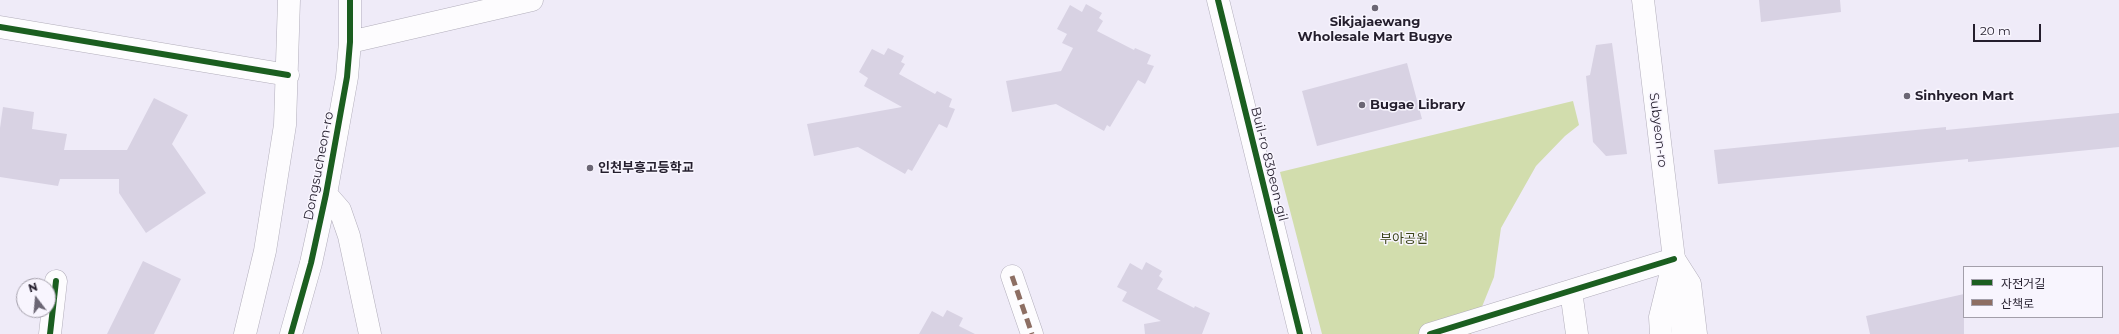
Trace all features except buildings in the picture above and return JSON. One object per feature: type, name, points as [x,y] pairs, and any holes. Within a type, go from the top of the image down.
[{"type":"street","points":[[245,334],[265,251],[285,125],[288,74],[289,0]]},
{"type":"street","name":"Dongsucheon-ro","points":[[291,334],[311,263],[326,194],[346,77],[350,42],[350,0]]},
{"type":"street","points":[[350,42],[461,8],[532,0]]},
{"type":"street","name":"Buil-ro 83beon-gil","points":[[1218,0],[1300,334]]},
{"type":"street","name":"Subyeon-ro","points":[[1642,0],[1683,334]]},
{"type":"street","points":[[0,27],[288,74]]},
{"type":"street","points":[[326,194],[340,210],[349,236],[370,334]]},
{"type":"street","points":[[1430,334],[1674,259]]},
{"type":"street","name":"Subyeon-ro","points":[[1661,334],[1660,317],[1674,259]]},
{"type":"street","name":"Subyeon-ro","points":[[1674,259],[1690,284],[1696,334]]},
{"type":"street","points":[[1012,276],[1032,334]]},
{"type":"street","points":[[1571,291],[1577,334]]},
{"type":"street","points":[[50,334],[52,318]]},
{"type":"green space","name":"부아공원","points":[[1573,101],[1579,125],[1565,136],[1536,166],[1501,228],[1494,277],[1471,334],[1322,334],[1280,172]]},
{"type":"marked path","points":[[1012,276],[1032,334]]},
{"type":"cycle path","points":[[291,334],[311,263],[326,194],[347,77],[350,42],[350,0]]},
{"type":"cycle path","points":[[1218,0],[1300,334]]},
{"type":"cycle path","points":[[0,27],[288,75]]},
{"type":"cycle path","points":[[1430,334],[1674,259]]},
{"type":"cycle path","points":[[50,334],[52,318]]},
{"type":"place","name":"Sikjajaewang Wholesale Mart Bugye","points":[[1375,8]]},
{"type":"place","name":"Sinhyeon Mart","points":[[1907,96]]},
{"type":"place","name":"Bugae Library","points":[[1362,105]]},
{"type":"place","name":"인천부흥고등학교","points":[[590,168]]}]
